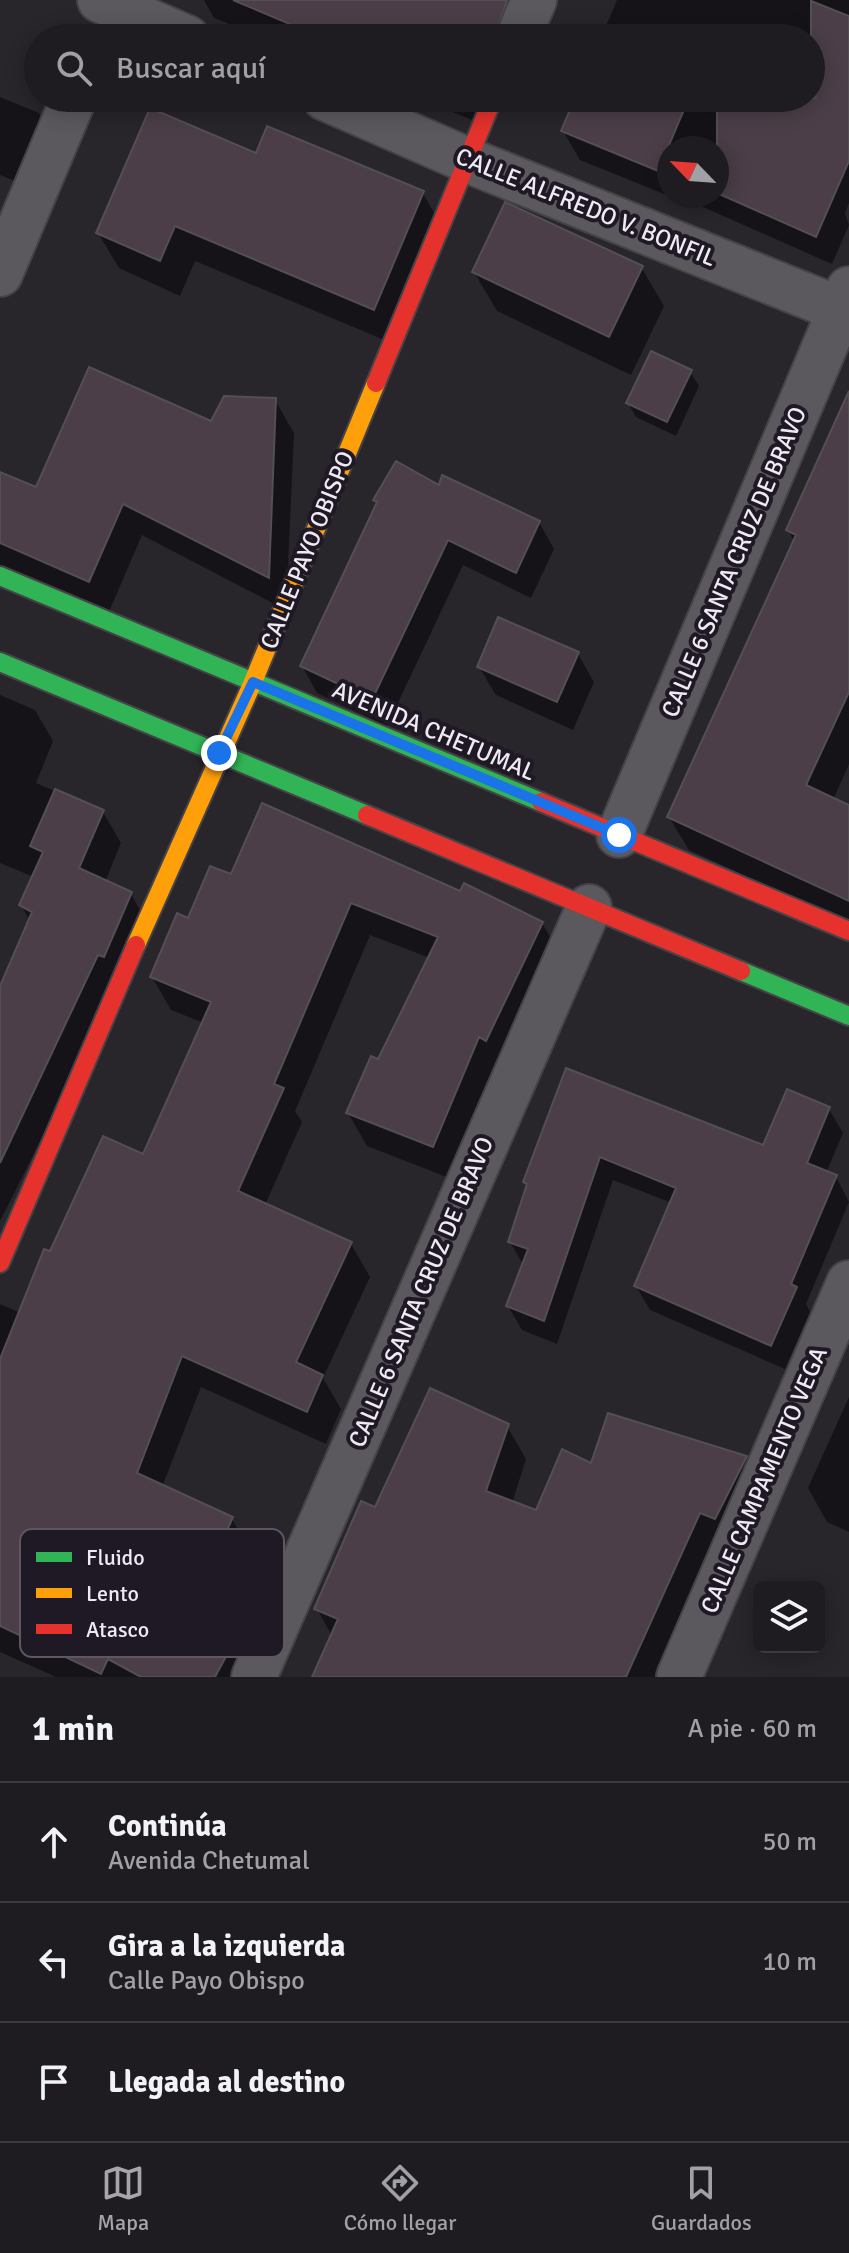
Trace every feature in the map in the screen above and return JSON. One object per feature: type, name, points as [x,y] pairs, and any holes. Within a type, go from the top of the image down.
[{"type":"main road","name":"CALLE PAYO OBISPO","points":[[0,1263],[219,753],[253,682],[487,112]]},
{"type":"main road","name":"AVENIDA CHETUMAL","points":[[0,576],[849,931]]},
{"type":"main road","points":[[0,662],[849,1016]]},
{"type":"street","points":[[524,24],[534,0]]},
{"type":"street","points":[[107,11],[146,24]]},
{"type":"street","points":[[0,274],[68,112]]},
{"type":"street","name":"CALLE ALFREDO V. BONFIL","points":[[357,112],[467,160],[846,304]]},
{"type":"street","name":"CALLE 6 SANTA CRUZ DE BRAVO","points":[[619,835],[846,304]]},
{"type":"street","name":"CALLE 6 SANTA CRUZ DE BRAVO","points":[[284,1608],[589,907]]},
{"type":"street","name":"CALLE CAMPAMENTO VEGA","points":[[679,1677],[849,1283]]},
{"type":"street","name":"CALLE 6 SANTA CRUZ DE BRAVO","points":[[254,1677],[263,1657]]},
{"type":"building","points":[[233,0],[507,0],[499,24],[290,24]]},
{"type":"building","points":[[811,1],[849,16],[849,161],[816,237],[729,198],[729,136],[717,136],[717,112],[825,112],[825,24],[811,24]]},
{"type":"building","points":[[148,112],[159,112],[256,153],[267,126],[424,191],[374,310],[175,226],[160,261],[96,233]]},
{"type":"building","points":[[569,112],[683,112],[673,136],[657,136],[657,171],[561,131]]},
{"type":"building","points":[[505,202],[643,266],[609,337],[472,272]]},
{"type":"building","points":[[651,351],[692,370],[667,422],[626,403]]},
{"type":"building","points":[[89,367],[211,421],[224,396],[276,398],[269,578],[123,504],[89,582],[0,543],[0,472],[36,487]]},
{"type":"building","points":[[849,391],[849,692],[806,785],[849,805],[849,901],[667,817],[796,535],[786,530]]},
{"type":"building","points":[[396,461],[439,485],[442,475],[540,521],[516,573],[448,540],[372,700],[300,666],[377,502],[373,500]]},
{"type":"building","points":[[498,617],[579,652],[557,702],[477,667]]},
{"type":"building","points":[[55,789],[104,810],[79,868],[132,892],[104,957],[98,955],[0,1163],[0,986],[32,912],[19,905],[43,852],[30,846]]},
{"type":"building","points":[[262,803],[460,891],[464,883],[543,922],[486,1041],[479,1037],[433,1147],[346,1113],[371,1056],[378,1059],[438,937],[351,903],[274,1084],[284,1088],[238,1191],[352,1242],[296,1362],[323,1375],[307,1412],[182,1356],[137,1473],[233,1517],[228,1529],[20,1529],[20,1636],[0,1626],[0,1359],[44,1249],[50,1251],[103,1136],[143,1154],[211,1002],[150,977],[177,913],[188,918],[210,866],[231,874]]},
{"type":"building","points":[[566,1068],[763,1145],[787,1089],[830,1107],[807,1163],[837,1175],[791,1284],[797,1287],[771,1346],[634,1286],[676,1188],[600,1157],[544,1321],[506,1306],[528,1249],[508,1242],[527,1184],[523,1182]]},
{"type":"building","points":[[430,1388],[509,1424],[486,1491],[536,1510],[562,1449],[591,1463],[608,1413],[747,1456],[715,1519],[700,1513],[626,1677],[312,1677],[338,1619],[314,1609],[361,1501],[375,1507]]},
{"type":"building","points":[[65,1657],[226,1657],[215,1677],[141,1677],[108,1659],[101,1674]]},
{"type":"traffic: fast","points":[[0,576],[541,802]]},
{"type":"traffic: fast","points":[[0,662],[367,815]]},
{"type":"traffic: fast","points":[[741,971],[849,1016]]},
{"type":"traffic: slow","points":[[136,945],[253,682],[376,383]]},
{"type":"traffic: jam","points":[[376,383],[487,112]]},
{"type":"traffic: jam","points":[[541,802],[849,931]]},
{"type":"traffic: jam","points":[[367,815],[741,971]]},
{"type":"traffic: jam","points":[[0,1263],[136,945]]},
{"type":"route","points":[[219,753],[253,682],[619,835]]}]
